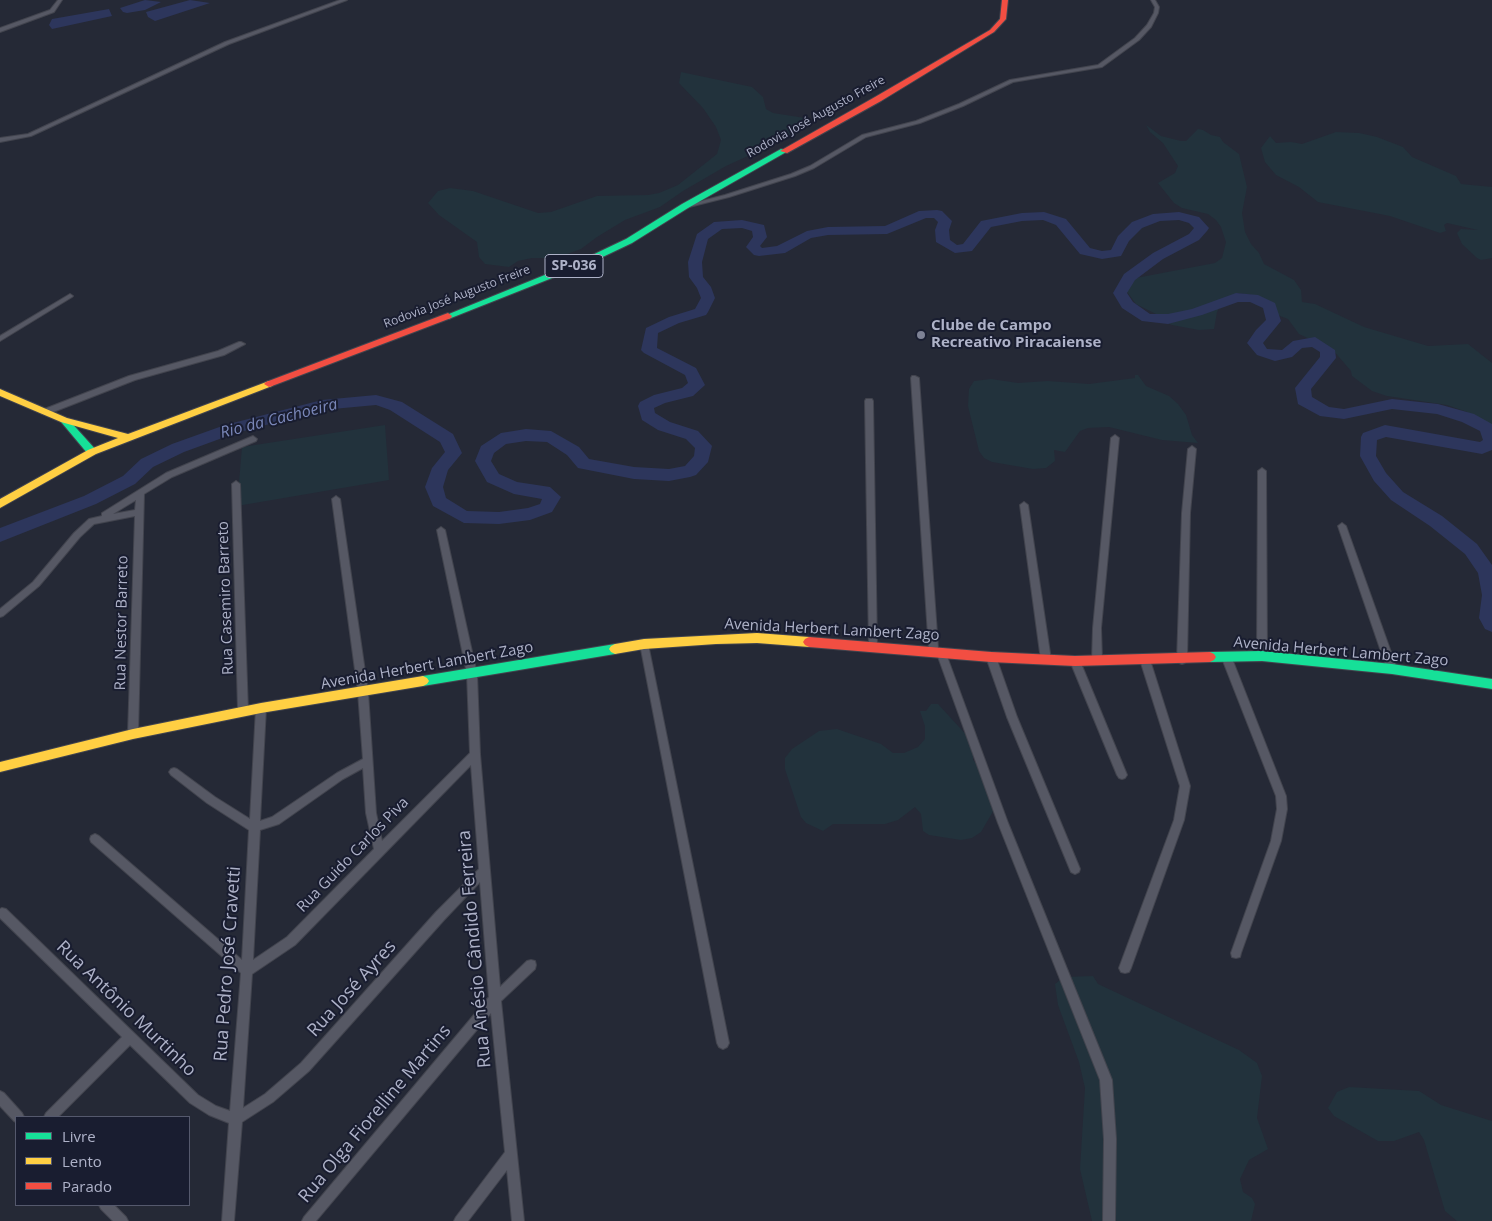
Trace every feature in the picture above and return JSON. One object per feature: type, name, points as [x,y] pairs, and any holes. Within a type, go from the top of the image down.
[{"type":"main road","name":"Rodovia José Augusto Freire","points":[[0,504],[92,452],[126,437],[407,332],[587,261],[654,228],[685,206],[893,90],[992,31],[1003,19],[1005,0]]},
{"type":"main road","points":[[0,392],[64,420],[126,437]]},
{"type":"main road","points":[[64,420],[92,452]]},
{"type":"main road","name":"Avenida Herbert Lambert Zago","points":[[0,767],[133,734],[261,708],[644,644],[757,638],[937,651],[991,657],[1075,661],[1182,660],[1226,656],[1262,656],[1392,669],[1492,684]]},
{"type":"street","points":[[0,30],[46,14],[55,9],[60,0]]},
{"type":"street","points":[[0,140],[29,134],[227,43],[345,0]]},
{"type":"street","points":[[685,206],[727,196],[793,176],[864,136],[918,122],[961,105],[1012,81],[1092,69],[1100,66],[1137,39],[1149,26],[1156,13],[1153,0]]},
{"type":"street","points":[[0,339],[70,296]]},
{"type":"street","points":[[45,412],[132,378],[221,353],[241,344]]},
{"type":"street","points":[[915,378],[937,651],[1003,823],[1106,1080],[1110,1140],[1109,1221]]},
{"type":"street","points":[[869,401],[873,647]]},
{"type":"street","points":[[1097,660],[1097,628],[1115,438]]},
{"type":"street","points":[[0,614],[36,584],[86,527],[170,475],[253,439]]},
{"type":"street","points":[[1182,660],[1186,513],[1192,449]]},
{"type":"street","points":[[1262,471],[1262,656]]},
{"type":"street","name":"Rua Casemiro Barreto","points":[[236,484],[243,712]]},
{"type":"street","name":"Rua Nestor Barreto","points":[[133,734],[140,492]]},
{"type":"street","points":[[336,499],[363,692],[371,813],[379,849]]},
{"type":"street","points":[[1024,505],[1046,660]]},
{"type":"street","points":[[100,518],[138,512]]},
{"type":"street","points":[[1342,526],[1392,669]]},
{"type":"street","name":"Rua Anésio Cândido Ferreira","points":[[440,530],[472,674],[475,754],[495,999],[518,1221]]},
{"type":"street","points":[[644,644],[723,1043]]},
{"type":"street","points":[[1226,656],[1281,796],[1282,809],[1276,841],[1236,953]]},
{"type":"street","points":[[991,657],[1012,717],[1075,869]]},
{"type":"street","points":[[1125,968],[1179,820],[1185,786],[1145,660]]},
{"type":"street","points":[[1075,661],[1122,775]]},
{"type":"street","name":"Rua Pedro José Cravetti","points":[[228,1221],[247,971],[261,708]]},
{"type":"street","name":"Rua Guido Carlos Piva","points":[[247,971],[291,941],[379,849],[475,754]]},
{"type":"street","points":[[174,772],[211,800],[254,826],[275,821],[340,776],[368,761]]},
{"type":"street","points":[[95,839],[247,971]]},
{"type":"street","name":"Rua José Ayres","points":[[235,1119],[269,1098],[305,1067],[440,916],[485,870]]},
{"type":"street","name":"Rua Antônio Murtinho","points":[[2,913],[194,1099],[213,1111],[235,1119]]},
{"type":"street","name":"Rua Olga Fiorelline Martins","points":[[308,1221],[495,999],[531,965]]},
{"type":"street","points":[[51,1116],[130,1037]]},
{"type":"street","points":[[0,1097],[17,1116]]},
{"type":"street","points":[[460,1221],[512,1154]]},
{"type":"street","points":[[106,1206],[122,1221]]},
{"type":"shaded area","points":[[681,72],[752,87],[763,97],[766,109],[773,113],[805,118],[806,124],[796,134],[726,166],[660,207],[625,220],[581,249],[557,258],[532,258],[518,261],[509,267],[485,264],[479,257],[477,242],[439,215],[428,203],[438,191],[450,188],[473,191],[538,213],[551,212],[597,196],[648,195],[659,193],[678,185],[717,154],[721,140],[716,127],[703,108],[679,83]]},
{"type":"shaded area","points":[[1146,125],[1161,136],[1181,141],[1186,141],[1198,129],[1203,130],[1211,135],[1220,137],[1223,142],[1239,154],[1247,187],[1242,213],[1245,232],[1264,264],[1294,280],[1301,290],[1302,302],[1315,304],[1364,327],[1428,346],[1468,344],[1492,363],[1492,439],[1467,412],[1447,405],[1387,396],[1372,391],[1352,376],[1351,371],[1333,350],[1299,334],[1288,319],[1275,314],[1270,306],[1253,295],[1238,293],[1225,298],[1217,312],[1214,329],[1199,330],[1172,325],[1163,321],[1158,315],[1136,304],[1122,285],[1136,278],[1215,263],[1222,258],[1226,242],[1221,227],[1216,220],[1208,214],[1182,208],[1174,203],[1158,183],[1175,173],[1178,166],[1163,143],[1150,132]]},
{"type":"shaded area","points":[[1336,132],[1359,133],[1377,137],[1403,147],[1412,157],[1456,176],[1461,184],[1492,187],[1492,258],[1481,260],[1477,258],[1462,244],[1457,233],[1461,229],[1478,230],[1447,223],[1444,225],[1446,231],[1440,233],[1390,216],[1318,202],[1299,187],[1276,175],[1265,162],[1261,148],[1270,136],[1276,143],[1291,142],[1302,144]]},
{"type":"shaded area","points":[[1135,375],[1138,375],[1146,386],[1169,396],[1178,404],[1186,415],[1192,435],[1198,443],[1162,440],[1109,427],[1088,428],[1080,431],[1065,452],[1054,450],[1055,461],[1046,468],[1033,469],[992,462],[984,458],[979,451],[968,406],[969,389],[974,381],[991,379],[1018,383],[1048,381],[1089,384],[1135,378]]},
{"type":"shaded area","points":[[385,425],[389,480],[237,506],[242,447]]},
{"type":"shaded area","points":[[931,704],[938,704],[970,739],[973,747],[973,760],[984,771],[995,808],[981,832],[972,838],[961,840],[929,835],[923,831],[921,814],[915,807],[898,820],[885,824],[833,824],[823,831],[806,823],[801,817],[785,769],[785,758],[792,749],[819,731],[837,729],[881,744],[893,753],[904,753],[918,747],[925,739],[925,726],[920,711],[926,711]]},
{"type":"shaded area","points":[[1093,976],[1098,984],[1239,1050],[1257,1063],[1262,1076],[1257,1118],[1268,1149],[1249,1160],[1240,1179],[1243,1192],[1252,1198],[1255,1204],[1251,1221],[1092,1221],[1080,1169],[1085,1088],[1079,1062],[1058,1005],[1055,984],[1064,977]]},
{"type":"shaded area","points":[[1349,1087],[1419,1091],[1441,1105],[1492,1121],[1492,1221],[1457,1221],[1445,1211],[1424,1140],[1419,1132],[1394,1141],[1378,1141],[1334,1116],[1328,1108],[1337,1092]]},
{"type":"water","points":[[145,0],[161,2],[145,10],[127,13],[123,12],[120,8]]},
{"type":"water","points":[[190,0],[210,3],[155,21],[148,17],[146,12]]},
{"type":"water","points":[[109,9],[112,16],[52,29],[49,25],[52,19]]},
{"type":"waterway","name":"Rio da Cachoeira","points":[[0,535],[90,500],[129,480],[147,463],[178,448],[231,429],[322,405],[376,400],[396,406],[447,438],[454,453],[440,468],[434,487],[439,502],[464,517],[499,518],[530,514],[546,508],[552,497],[544,491],[514,488],[493,478],[483,461],[487,450],[501,439],[526,435],[551,437],[573,451],[584,464],[634,473],[669,475],[690,471],[702,458],[704,446],[692,435],[664,426],[648,416],[646,406],[660,399],[687,392],[697,385],[691,372],[649,350],[651,331],[674,320],[701,312],[708,298],[704,287],[696,277],[695,262],[702,237],[719,225],[742,224],[759,228],[760,237],[753,247],[759,252],[780,250],[807,235],[828,231],[887,230],[924,214],[937,214],[945,221],[942,230],[943,242],[955,249],[967,248],[986,224],[1022,217],[1044,216],[1061,222],[1085,251],[1102,255],[1116,253],[1123,239],[1137,225],[1158,217],[1179,216],[1194,220],[1202,228],[1194,237],[1158,256],[1129,277],[1120,293],[1127,305],[1147,318],[1168,319],[1197,312],[1236,297],[1253,298],[1270,306],[1274,321],[1261,333],[1255,343],[1262,352],[1275,356],[1287,354],[1298,344],[1315,342],[1327,350],[1328,358],[1303,388],[1304,400],[1326,412],[1344,414],[1392,404],[1438,409],[1468,418],[1487,428],[1492,441]]},
{"type":"waterway","name":"Rio da Cachoeira","points":[[1492,442],[1482,448],[1385,431],[1369,437],[1368,456],[1380,477],[1397,496],[1436,521],[1471,549],[1487,572],[1491,595],[1488,618],[1492,624]]},
{"type":"traffic: fast","points":[[448,316],[587,261],[629,241],[685,206],[784,151]]},
{"type":"traffic: fast","points":[[65,421],[92,452]]},
{"type":"traffic: fast","points":[[423,681],[615,649]]},
{"type":"traffic: fast","points":[[1210,657],[1262,656],[1392,669],[1492,684]]},
{"type":"traffic: slow","points":[[0,504],[92,452],[269,384]]},
{"type":"traffic: slow","points":[[0,392],[64,420],[126,437]]},
{"type":"traffic: slow","points":[[615,649],[644,644],[716,639],[757,638],[809,642]]},
{"type":"traffic: slow","points":[[0,767],[133,734],[261,708],[423,681]]},
{"type":"traffic: jam","points":[[784,151],[878,99],[992,31],[1003,19],[1005,0]]},
{"type":"traffic: jam","points":[[269,384],[448,316]]},
{"type":"traffic: jam","points":[[809,642],[991,657],[1075,661],[1210,657]]},
{"type":"place","name":"Clube de Campo Recreativo Piracaiense","points":[[921,335]]}]
